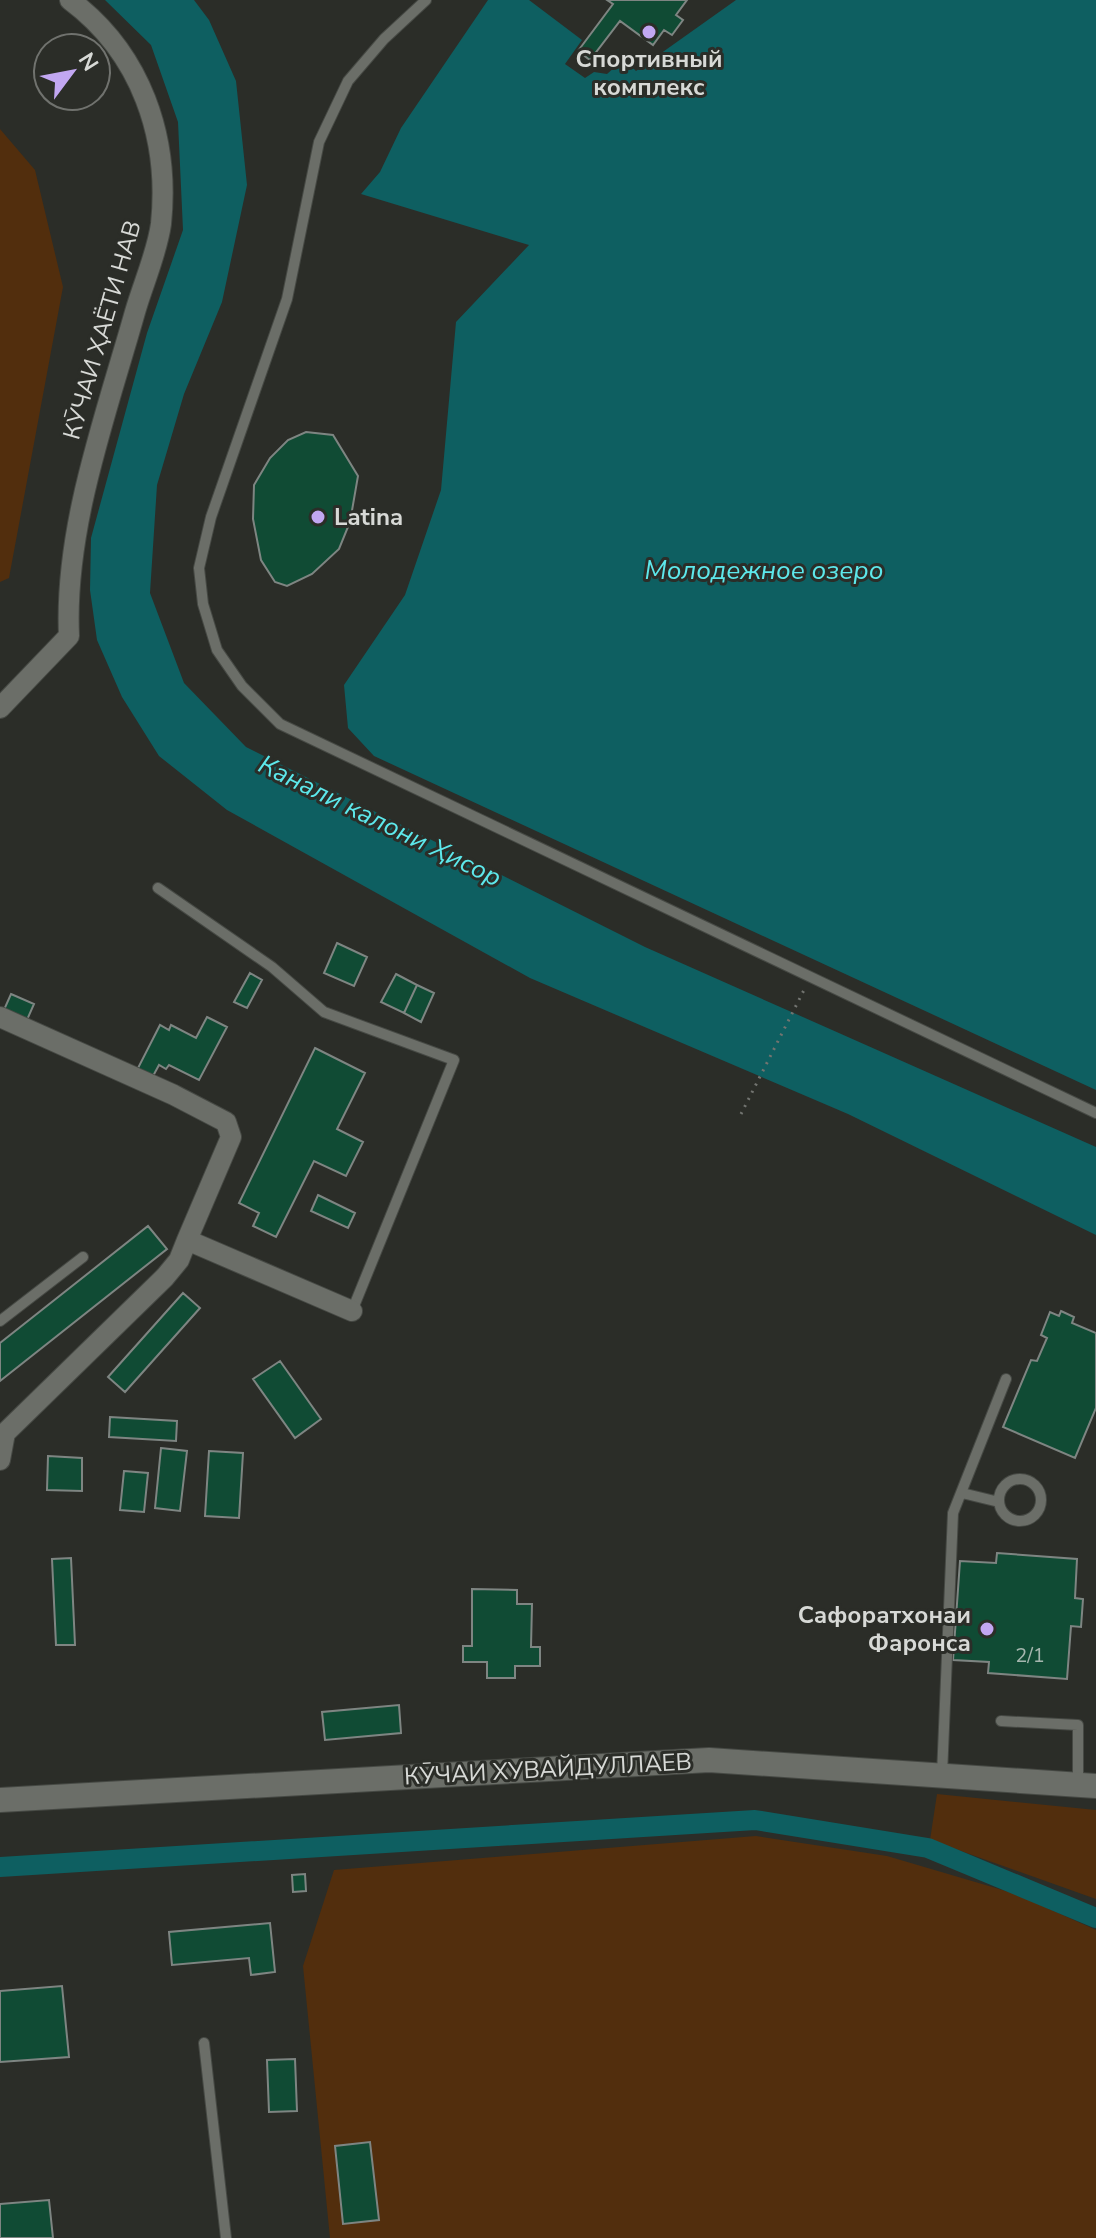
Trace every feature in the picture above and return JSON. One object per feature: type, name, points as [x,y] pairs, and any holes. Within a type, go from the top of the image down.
[{"type":"street","name":"КӮЧАИ ҲАЁТИ НАВ","points":[[0,708],[69,636],[68,606],[75,543],[93,458],[160,228],[162,208],[159,149],[144,91],[133,68],[102,29],[70,0]]},
{"type":"street","points":[[0,1017],[174,1095],[226,1122],[231,1137],[179,1260],[5,1433],[0,1460]]},
{"type":"street","points":[[187,1240],[352,1311]]},
{"type":"street","name":"КӮЧАИ ХУВАЙДУЛЛАЕВ","points":[[0,1800],[709,1760],[1087,1785]]},
{"type":"lane","points":[[426,0],[384,39],[348,81],[319,142],[287,299],[211,517],[199,568],[203,604],[217,650],[242,686],[280,724],[1096,1113]]},
{"type":"lane","points":[[158,888],[254,954],[324,1012],[454,1060],[352,1311]]},
{"type":"lane","points":[[0,1321],[83,1257]]},
{"type":"lane","points":[[942,1775],[953,1513],[1006,1379]]},
{"type":"lane","points":[[962,1493],[999,1502],[1007,1516],[1020,1521],[1028,1519],[1038,1510],[1041,1496],[1034,1483],[1020,1479],[1006,1484],[999,1502]]},
{"type":"lane","points":[[1001,1721],[1078,1725],[1087,1785]]},
{"type":"lane","points":[[204,2043],[226,2238]]},
{"type":"path","points":[[741,1114],[811,977]]},
{"type":"shaded area","points":[[0,129],[35,170],[63,287],[9,578],[0,582]]},
{"type":"shaded area","points":[[937,1794],[1096,1810],[1096,1899],[930,1840]]},
{"type":"shaded area","points":[[756,1836],[887,1856],[1016,1894],[1096,1930],[1096,2238],[330,2238],[303,1966],[334,1870]]},
{"type":"water","name":"Канали калони Ҳисор","points":[[105,0],[194,0],[209,20],[236,81],[247,185],[222,302],[184,394],[157,485],[150,593],[184,683],[246,747],[645,947],[1096,1147],[1096,1235],[848,1114],[530,978],[227,810],[159,756],[122,697],[97,640],[90,590],[91,538],[147,333],[183,230],[178,122],[151,45]]},
{"type":"water","name":"Молодежное озеро","points":[[488,0],[529,0],[582,40],[565,64],[585,78],[594,72],[607,74],[624,59],[636,71],[736,0],[1096,0],[1096,1090],[374,756],[348,728],[344,685],[405,595],[441,490],[456,322],[529,245],[361,194],[380,172],[401,128]]},
{"type":"building","name":"Спортивный комплекс","points":[[607,0],[687,0],[676,15],[683,20],[672,35],[664,30],[653,45],[620,21],[590,60],[578,51],[613,4]]},
{"type":"building","points":[[306,432],[333,435],[358,476],[350,522],[339,549],[312,574],[287,586],[275,582],[261,560],[253,519],[254,485],[270,458],[288,440]]},
{"type":"building","points":[[337,943],[367,957],[354,986],[324,973]]},
{"type":"building","points":[[250,973],[262,980],[247,1008],[234,1002]]},
{"type":"building","points":[[396,974],[417,985],[404,1013],[381,1002]]},
{"type":"building","points":[[417,985],[434,993],[421,1022],[404,1013]]},
{"type":"building","points":[[11,994],[34,1004],[26,1022],[3,1012]]},
{"type":"building","points":[[207,1017],[227,1027],[199,1080],[169,1065],[166,1069],[159,1065],[152,1078],[137,1070],[160,1025],[169,1030],[171,1025],[196,1038]]},
{"type":"building","points":[[315,1048],[365,1073],[337,1129],[363,1142],[346,1176],[314,1161],[276,1237],[253,1226],[259,1213],[239,1203]]},
{"type":"building","points":[[318,1195],[355,1213],[348,1228],[311,1211]]},
{"type":"building","points":[[148,1226],[167,1249],[0,1381],[0,1343]]},
{"type":"building","points":[[183,1293],[200,1308],[125,1392],[108,1377]]},
{"type":"building","points":[[1061,1311],[1074,1317],[1072,1323],[1096,1333],[1096,1408],[1075,1458],[1003,1427],[1031,1360],[1037,1361],[1047,1338],[1041,1335],[1050,1312],[1059,1316]]},
{"type":"building","points":[[280,1361],[321,1419],[295,1438],[253,1379]]},
{"type":"building","points":[[110,1417],[177,1421],[176,1441],[109,1437]]},
{"type":"building","points":[[161,1448],[187,1451],[180,1511],[155,1508]]},
{"type":"building","points":[[209,1451],[243,1453],[239,1518],[205,1516]]},
{"type":"building","points":[[48,1456],[82,1458],[82,1491],[47,1490]]},
{"type":"building","points":[[124,1471],[148,1473],[144,1512],[120,1510]]},
{"type":"building","points":[[997,1553],[1077,1559],[1075,1598],[1083,1599],[1081,1627],[1071,1626],[1067,1679],[988,1673],[989,1662],[953,1660],[960,1561],[996,1563]]},
{"type":"building","points":[[71,1558],[75,1645],[56,1645],[52,1559]]},
{"type":"building","points":[[472,1589],[517,1590],[517,1604],[532,1604],[531,1647],[540,1647],[540,1666],[515,1666],[515,1678],[487,1678],[487,1662],[463,1662],[463,1646],[472,1646]]},
{"type":"building","points":[[399,1705],[401,1733],[325,1740],[322,1712]]},
{"type":"building","points":[[305,1874],[306,1891],[293,1892],[292,1875]]},
{"type":"building","points":[[270,1923],[275,1972],[251,1975],[249,1958],[172,1965],[169,1932]]},
{"type":"building","points":[[62,1986],[69,2057],[0,2062],[0,1991]]},
{"type":"building","points":[[295,2059],[297,2111],[269,2112],[267,2060]]},
{"type":"building","points":[[370,2142],[379,2220],[343,2224],[335,2146]]},
{"type":"building","points":[[49,2200],[53,2238],[0,2238],[0,2204]]},
{"type":"waterway","points":[[0,1867],[755,1820],[928,1848],[1096,1918]]},
{"type":"place","name":"Спортивный комплекс","points":[[649,32]]},
{"type":"place","name":"Latina","points":[[318,517]]},
{"type":"place","name":"Сафоратхонаи Фаронса","points":[[987,1629]]}]
